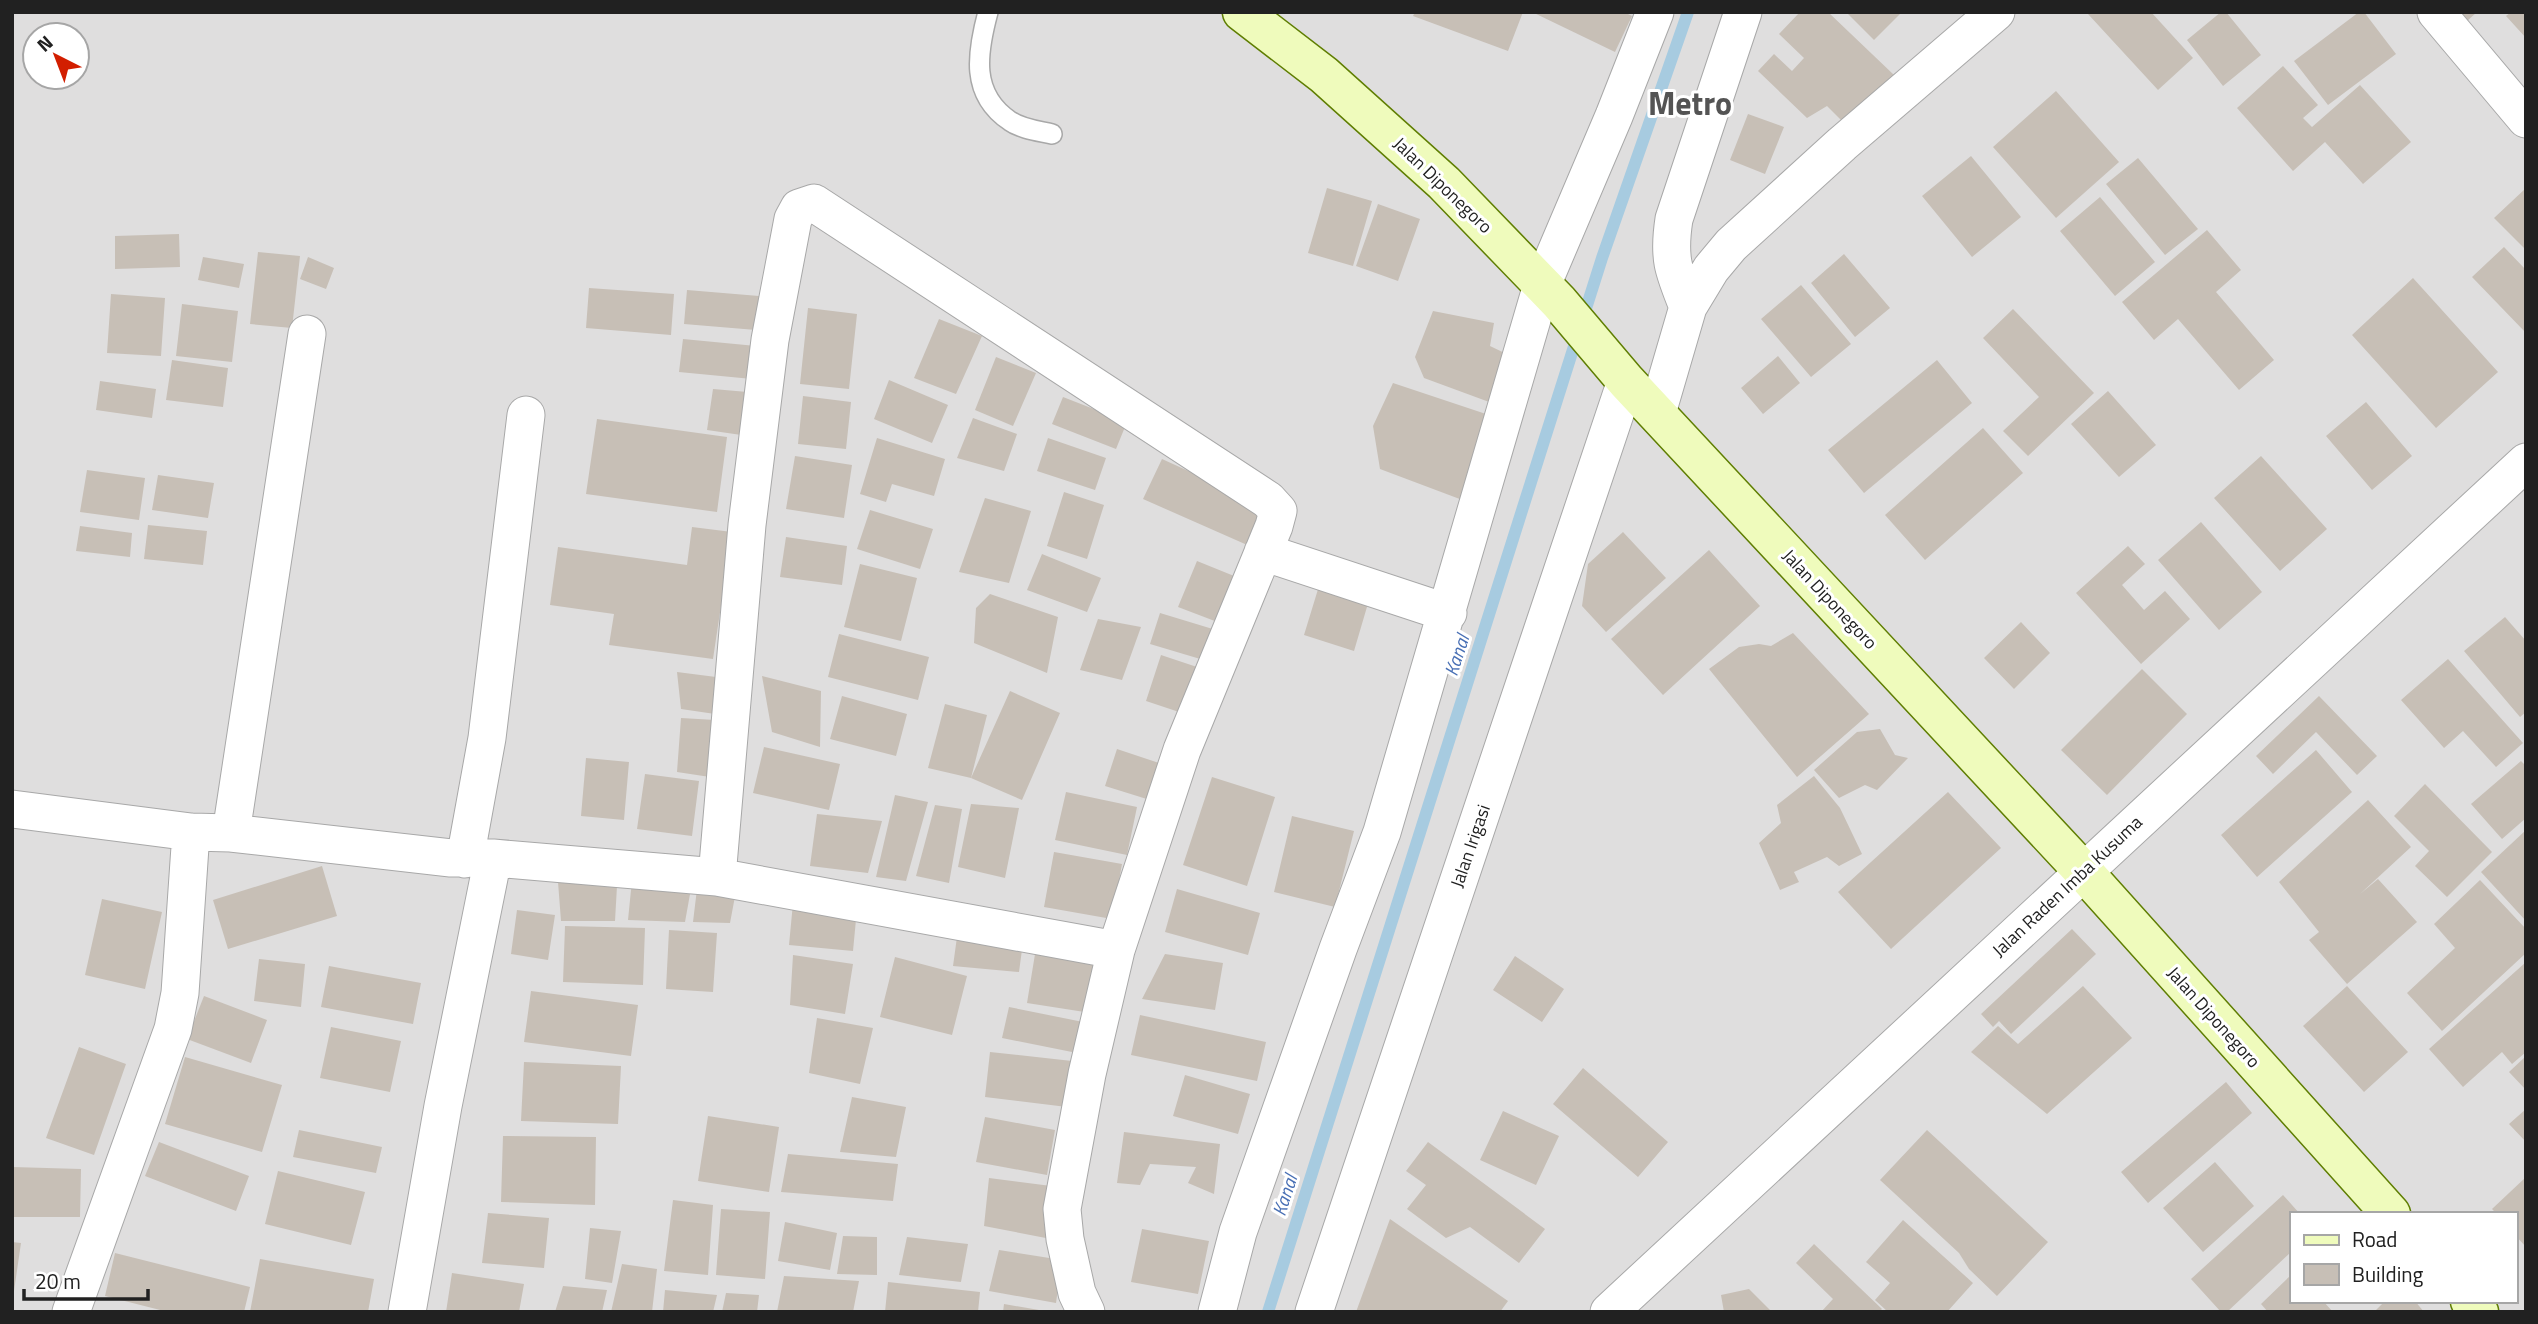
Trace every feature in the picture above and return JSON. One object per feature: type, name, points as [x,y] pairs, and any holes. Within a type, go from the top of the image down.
[{"type":"street","name":"Jalan Diponegoro","points":[[1242,12],[1324,75],[1444,183],[1550,294],[2082,871],[2389,1212]]},
{"type":"street","points":[[1217,1312],[1238,1232],[1382,832],[1448,613],[1550,294],[1614,116],[1655,12]]},
{"type":"street","points":[[1688,307],[1677,281],[1670,250],[1674,219],[1743,12]]},
{"type":"street","points":[[1657,413],[1688,307],[1711,269],[1731,246],[1842,144],[1996,12]]},
{"type":"street","points":[[2436,12],[2526,119]]},
{"type":"street","points":[[717,877],[749,512],[770,340],[793,219],[799,208],[814,202],[1268,500],[1278,511],[1278,517],[1182,750],[1116,950],[1087,1074],[1062,1209],[1065,1239],[1074,1279],[1086,1312]]},
{"type":"street","points":[[231,833],[307,334]]},
{"type":"street","name":"Jalan Irigasi","points":[[1314,1312],[1622,375]]},
{"type":"street","points":[[407,1312],[443,1106],[479,858],[486,738],[526,415]]},
{"type":"street","name":"Jalan Raden Imba Kusuma","points":[[1609,1312],[2526,462]]},
{"type":"street","points":[[1263,552],[1448,613]]},
{"type":"street","points":[[12,808],[191,832],[231,833],[479,858],[717,877],[1116,950]]},
{"type":"street","points":[[71,1312],[173,1028],[180,993],[191,832]]},
{"type":"lane","points":[[988,12],[982,36],[979,77],[993,106],[1012,123],[1052,134]]},
{"type":"shaded area","points":[[12,12],[2526,12],[2526,1312],[12,1312]]},
{"type":"building","points":[[1415,12],[1523,12],[1508,51],[1413,16]]},
{"type":"building","points":[[1532,12],[1624,12],[1632,16],[1615,52]]},
{"type":"building","points":[[1800,12],[1828,12],[1894,75],[1846,125],[1827,106],[1807,118],[1758,71],[1774,54],[1792,71],[1804,58],[1779,34]]},
{"type":"building","points":[[1846,12],[1902,12],[1874,40]]},
{"type":"building","points":[[2089,12],[2151,12],[2193,58],[2158,90]]},
{"type":"building","points":[[2221,12],[2226,12],[2261,55],[2223,86],[2187,40]]},
{"type":"building","points":[[2359,12],[2364,12],[2396,54],[2328,105],[2294,61]]},
{"type":"building","points":[[2457,12],[2477,12],[2466,22]]},
{"type":"building","points":[[2511,12],[2526,12],[2526,38],[2506,16]]},
{"type":"building","points":[[2283,66],[2318,105],[2303,118],[2312,127],[2360,85],[2411,142],[2363,184],[2325,142],[2293,171],[2237,108]]},
{"type":"building","points":[[2056,91],[2119,162],[2056,218],[1993,147]]},
{"type":"building","points":[[1748,114],[1784,127],[1765,174],[1730,160]]},
{"type":"building","points":[[1971,156],[2021,217],[1972,257],[1922,196]]},
{"type":"building","points":[[2138,158],[2198,229],[2165,255],[2106,184]]},
{"type":"building","points":[[1327,188],[1372,201],[1353,266],[1308,253]]},
{"type":"building","points":[[2526,188],[2526,250],[2494,218]]},
{"type":"building","points":[[2100,197],[2155,262],[2115,296],[2060,231]]},
{"type":"building","points":[[1378,204],[1420,219],[1398,281],[1356,266]]},
{"type":"building","points":[[2207,230],[2241,270],[2216,292],[2274,360],[2239,390],[2178,319],[2154,340],[2122,302]]},
{"type":"building","points":[[179,234],[180,267],[115,269],[115,236]]},
{"type":"building","points":[[2504,247],[2526,270],[2526,333],[2472,277]]},
{"type":"building","points":[[258,252],[300,256],[292,328],[250,324]]},
{"type":"building","points":[[1844,254],[1890,308],[1855,337],[1811,283]]},
{"type":"building","points":[[203,257],[244,264],[239,288],[198,280]]},
{"type":"building","points":[[308,257],[334,268],[326,289],[300,279]]},
{"type":"building","points":[[2413,278],[2498,372],[2436,428],[2352,335]]},
{"type":"building","points":[[1801,285],[1851,344],[1811,377],[1761,319]]},
{"type":"building","points":[[589,288],[674,294],[671,335],[586,328]]},
{"type":"building","points":[[687,290],[759,296],[756,330],[684,324]]},
{"type":"building","points":[[111,294],[165,298],[161,356],[107,353]]},
{"type":"building","points":[[182,304],[238,311],[232,362],[176,356]]},
{"type":"building","points":[[808,308],[857,314],[849,389],[800,384]]},
{"type":"building","points":[[2013,309],[2094,393],[2028,456],[2003,431],[2039,397],[1983,338]]},
{"type":"building","points":[[1433,311],[1494,323],[1490,346],[1515,358],[1500,406],[1424,378],[1415,357]]},
{"type":"building","points":[[939,319],[982,336],[956,394],[914,378]]},
{"type":"building","points":[[683,339],[756,346],[752,379],[679,372]]},
{"type":"building","points":[[1778,356],[1800,383],[1763,414],[1741,388]]},
{"type":"building","points":[[996,357],[1036,373],[1013,426],[975,410]]},
{"type":"building","points":[[172,360],[228,368],[223,407],[166,400]]},
{"type":"building","points":[[1937,360],[1972,403],[1864,493],[1828,450]]},
{"type":"building","points":[[889,380],[948,405],[932,443],[874,419]]},
{"type":"building","points":[[100,381],[156,389],[152,418],[96,410]]},
{"type":"building","points":[[1393,383],[1498,418],[1473,504],[1380,469],[1373,426]]},
{"type":"building","points":[[713,389],[759,393],[755,437],[707,430]]},
{"type":"building","points":[[2108,391],[2156,445],[2119,477],[2071,424]]},
{"type":"building","points":[[803,396],[851,402],[846,449],[798,444]]},
{"type":"building","points":[[1063,397],[1127,422],[1116,449],[1052,424]]},
{"type":"building","points":[[2366,402],[2412,456],[2372,490],[2326,436]]},
{"type":"building","points":[[973,418],[1017,434],[1004,471],[957,458]]},
{"type":"building","points":[[597,419],[727,437],[717,512],[586,494]]},
{"type":"building","points":[[1983,428],[2023,473],[1925,560],[1885,515]]},
{"type":"building","points":[[877,438],[945,459],[934,496],[892,484],[886,502],[860,494]]},
{"type":"building","points":[[1048,438],[1106,458],[1095,490],[1037,471]]},
{"type":"building","points":[[795,456],[852,465],[844,518],[786,509]]},
{"type":"building","points":[[2261,456],[2327,529],[2280,571],[2214,498]]},
{"type":"building","points":[[1162,459],[1272,509],[1254,548],[1143,499]]},
{"type":"building","points":[[87,470],[145,478],[139,520],[80,512]]},
{"type":"building","points":[[158,475],[214,483],[208,518],[152,510]]},
{"type":"building","points":[[1064,492],[1104,505],[1087,559],[1047,546]]},
{"type":"building","points":[[985,498],[1031,511],[1009,583],[959,572]]},
{"type":"building","points":[[870,510],[933,529],[920,569],[857,549]]},
{"type":"building","points":[[2201,522],[2262,592],[2219,630],[2158,560]]},
{"type":"building","points":[[148,525],[207,531],[203,565],[144,559]]},
{"type":"building","points":[[80,526],[132,533],[130,557],[76,551]]},
{"type":"building","points":[[692,527],[732,532],[713,659],[609,645],[614,614],[550,605],[558,547],[687,565]]},
{"type":"building","points":[[1623,532],[1666,578],[1606,632],[1582,606],[1588,564]]},
{"type":"building","points":[[786,537],[847,546],[842,585],[780,577]]},
{"type":"building","points":[[2128,546],[2145,564],[2122,585],[2144,610],[2165,591],[2190,619],[2141,664],[2076,593]]},
{"type":"building","points":[[1709,550],[1760,606],[1663,695],[1611,639]]},
{"type":"building","points":[[1042,554],[1101,578],[1087,612],[1027,590]]},
{"type":"building","points":[[1197,561],[1239,578],[1220,623],[1178,607]]},
{"type":"building","points":[[860,564],[917,578],[901,641],[844,627]]},
{"type":"building","points":[[1319,586],[1369,600],[1354,651],[1304,635]]},
{"type":"building","points":[[990,594],[1058,617],[1047,673],[974,643],[976,608]]},
{"type":"building","points":[[1160,613],[1216,630],[1207,661],[1150,644]]},
{"type":"building","points":[[2505,617],[2526,641],[2526,712],[2520,717],[2464,651]]},
{"type":"building","points":[[1098,619],[1141,627],[1122,680],[1080,670]]},
{"type":"building","points":[[2021,622],[2050,653],[2014,689],[1984,658]]},
{"type":"building","points":[[1793,633],[1869,714],[1797,777],[1709,669],[1739,647],[1759,644],[1771,646]]},
{"type":"building","points":[[839,634],[929,657],[918,700],[828,677]]},
{"type":"building","points":[[1161,655],[1200,668],[1185,714],[1146,701]]},
{"type":"building","points":[[2448,659],[2523,743],[2496,767],[2463,731],[2444,748],[2401,700]]},
{"type":"building","points":[[2142,669],[2187,714],[2107,795],[2061,750]]},
{"type":"building","points":[[677,672],[716,677],[715,714],[681,709]]},
{"type":"building","points":[[762,676],[821,691],[820,747],[772,732]]},
{"type":"building","points":[[1010,691],[1060,713],[1022,800],[971,778]]},
{"type":"building","points":[[842,696],[907,714],[896,756],[830,739]]},
{"type":"building","points":[[2319,696],[2377,756],[2357,775],[2316,732],[2273,774],[2256,756]]},
{"type":"building","points":[[945,704],[987,715],[971,778],[928,768]]},
{"type":"building","points":[[681,718],[715,720],[710,777],[677,772]]},
{"type":"building","points":[[1880,729],[1895,755],[1908,758],[1877,790],[1865,785],[1839,798],[1814,770],[1857,732]]},
{"type":"building","points":[[764,747],[840,764],[829,810],[753,793]]},
{"type":"building","points":[[1117,749],[1162,764],[1150,800],[1105,786]]},
{"type":"building","points":[[2316,750],[2352,792],[2257,877],[2221,835]]},
{"type":"building","points":[[586,758],[629,762],[624,820],[581,816]]},
{"type":"building","points":[[2521,761],[2526,766],[2526,818],[2502,839],[2471,804]]},
{"type":"building","points":[[645,774],[699,781],[692,836],[637,829]]},
{"type":"building","points":[[1814,776],[1840,808],[1862,854],[1839,866],[1827,857],[1794,872],[1799,882],[1780,890],[1759,843],[1781,823],[1777,805]]},
{"type":"building","points":[[1212,777],[1275,797],[1247,886],[1183,865]]},
{"type":"building","points":[[2425,784],[2492,852],[2447,897],[2415,866],[2429,851],[2394,816]]},
{"type":"building","points":[[1066,792],[1137,807],[1127,855],[1055,840]]},
{"type":"building","points":[[1948,792],[2001,848],[1891,949],[1838,892]]},
{"type":"building","points":[[895,795],[928,802],[906,881],[876,877]]},
{"type":"building","points":[[2368,800],[2411,847],[2360,894],[2378,879],[2417,922],[2347,984],[2309,940],[2319,932],[2279,882]]},
{"type":"building","points":[[971,804],[1019,808],[1005,878],[958,867]]},
{"type":"building","points":[[935,805],[962,809],[949,883],[916,876]]},
{"type":"building","points":[[817,814],[882,821],[868,873],[810,866]]},
{"type":"building","points":[[1292,816],[1354,831],[1335,907],[1274,892]]},
{"type":"building","points":[[2526,830],[2526,921],[2481,872]]},
{"type":"building","points":[[1054,852],[1122,864],[1112,919],[1044,907]]},
{"type":"building","points":[[322,866],[337,916],[228,949],[213,900]]},
{"type":"building","points":[[632,880],[692,883],[685,922],[628,920]]},
{"type":"building","points":[[2480,880],[2526,929],[2526,953],[2442,1031],[2407,993],[2455,948],[2434,924]]},
{"type":"building","points":[[558,882],[617,886],[615,921],[561,921]]},
{"type":"building","points":[[697,889],[736,891],[730,923],[693,922]]},
{"type":"building","points":[[1177,889],[1260,913],[1248,955],[1165,932]]},
{"type":"building","points":[[102,899],[162,912],[145,989],[85,975]]},
{"type":"building","points":[[793,903],[857,909],[853,951],[789,945]]},
{"type":"building","points":[[517,910],[555,915],[548,960],[511,954]]},
{"type":"building","points":[[565,926],[645,928],[643,985],[563,982]]},
{"type":"building","points":[[2072,929],[2096,954],[2011,1034],[1999,1021],[1993,1027],[1981,1014]]},
{"type":"building","points":[[669,930],[717,933],[713,992],[666,989]]},
{"type":"building","points":[[957,937],[1023,942],[1019,972],[953,966]]},
{"type":"building","points":[[1036,948],[1106,957],[1091,1013],[1027,1003]]},
{"type":"building","points":[[1165,954],[1223,963],[1215,1010],[1142,999]]},
{"type":"building","points":[[793,955],[853,964],[845,1014],[790,1005]]},
{"type":"building","points":[[1515,956],[1564,989],[1542,1022],[1493,990]]},
{"type":"building","points":[[895,957],[967,976],[952,1035],[880,1017]]},
{"type":"building","points":[[259,959],[305,964],[301,1007],[254,1001]]},
{"type":"building","points":[[2526,962],[2526,1052],[2512,1064],[2502,1052],[2463,1087],[2429,1049]]},
{"type":"building","points":[[329,966],[421,983],[413,1024],[321,1007]]},
{"type":"building","points":[[2083,986],[2132,1038],[2047,1114],[1971,1052],[1998,1026],[2018,1044]]},
{"type":"building","points":[[2347,986],[2408,1052],[2364,1092],[2303,1026]]},
{"type":"building","points":[[531,991],[638,1005],[631,1056],[524,1042]]},
{"type":"building","points":[[204,996],[267,1020],[251,1063],[187,1039]]},
{"type":"building","points":[[1009,1007],[1083,1022],[1077,1053],[1002,1038]]},
{"type":"building","points":[[1140,1015],[1266,1042],[1257,1081],[1131,1055]]},
{"type":"building","points":[[817,1018],[873,1028],[860,1084],[809,1073]]},
{"type":"building","points":[[331,1027],[401,1041],[390,1092],[320,1078]]},
{"type":"building","points":[[79,1047],[126,1064],[94,1155],[46,1138]]},
{"type":"building","points":[[990,1052],[1072,1061],[1067,1107],[985,1097]]},
{"type":"building","points":[[2526,1056],[2526,1090],[2509,1072]]},
{"type":"building","points":[[185,1057],[282,1085],[262,1152],[165,1124]]},
{"type":"building","points":[[524,1062],[621,1066],[618,1124],[521,1121]]},
{"type":"building","points":[[1583,1068],[1668,1142],[1638,1177],[1553,1104]]},
{"type":"building","points":[[1185,1075],[1250,1094],[1238,1134],[1173,1116]]},
{"type":"building","points":[[2226,1082],[2252,1113],[2148,1203],[2121,1172]]},
{"type":"building","points":[[852,1097],[906,1107],[896,1157],[840,1152]]},
{"type":"building","points":[[2526,1109],[2526,1142],[2509,1124]]},
{"type":"building","points":[[1503,1111],[1559,1136],[1536,1185],[1480,1160]]},
{"type":"building","points":[[708,1116],[779,1127],[769,1192],[698,1181]]},
{"type":"building","points":[[985,1117],[1055,1130],[1047,1175],[976,1162]]},
{"type":"building","points":[[299,1130],[382,1147],[376,1173],[293,1157]]},
{"type":"building","points":[[1927,1130],[2048,1242],[1997,1296],[1969,1269],[1959,1253],[1880,1180]]},
{"type":"building","points":[[1124,1132],[1220,1144],[1214,1194],[1188,1183],[1196,1167],[1150,1164],[1140,1185],[1117,1183]]},
{"type":"building","points":[[503,1136],[596,1137],[595,1205],[501,1202]]},
{"type":"building","points":[[159,1142],[249,1176],[236,1211],[145,1176]]},
{"type":"building","points":[[1428,1142],[1545,1229],[1519,1263],[1470,1227],[1446,1238],[1407,1209],[1426,1185],[1406,1171]]},
{"type":"building","points":[[788,1154],[898,1164],[893,1201],[781,1192]]},
{"type":"building","points":[[2215,1162],[2254,1206],[2203,1252],[2163,1208]]},
{"type":"building","points":[[12,1167],[81,1169],[80,1217],[12,1217]]},
{"type":"building","points":[[278,1171],[365,1192],[351,1245],[265,1224]]},
{"type":"building","points":[[2526,1177],[2526,1247],[2517,1237],[2517,1212],[2495,1212],[2492,1209]]},
{"type":"building","points":[[989,1178],[1059,1187],[1051,1239],[984,1226]]},
{"type":"building","points":[[2283,1195],[2298,1212],[2290,1212],[2290,1253],[2227,1312],[2221,1312],[2191,1279]]},
{"type":"building","points":[[673,1200],[713,1205],[708,1275],[664,1271]]},
{"type":"building","points":[[721,1209],[770,1212],[765,1279],[716,1275]]},
{"type":"building","points":[[488,1213],[549,1218],[544,1268],[482,1263]]},
{"type":"building","points":[[1390,1219],[1508,1301],[1500,1312],[1356,1312]]},
{"type":"building","points":[[1903,1220],[1973,1283],[1947,1312],[1888,1312],[1875,1300],[1890,1283],[1866,1262]]},
{"type":"building","points":[[785,1222],[837,1233],[830,1270],[778,1261]]},
{"type":"building","points":[[590,1228],[621,1231],[612,1283],[585,1279]]},
{"type":"building","points":[[1142,1229],[1209,1241],[1198,1294],[1131,1282]]},
{"type":"building","points":[[843,1236],[877,1237],[877,1275],[837,1274]]},
{"type":"building","points":[[907,1237],[968,1244],[961,1282],[899,1275]]},
{"type":"building","points":[[12,1242],[21,1243],[14,1291],[12,1291]]},
{"type":"building","points":[[1814,1244],[1882,1309],[1879,1312],[1821,1312],[1833,1299],[1796,1263]]},
{"type":"building","points":[[999,1250],[1062,1260],[1056,1303],[989,1291]]},
{"type":"building","points":[[115,1253],[250,1287],[244,1312],[168,1312],[105,1296]]},
{"type":"building","points":[[260,1259],[374,1279],[368,1312],[250,1312]]},
{"type":"building","points":[[622,1264],[657,1269],[652,1312],[611,1312]]},
{"type":"building","points":[[452,1273],[524,1284],[519,1312],[446,1312]]},
{"type":"building","points":[[784,1276],[859,1281],[853,1312],[777,1312]]},
{"type":"building","points":[[2290,1276],[2290,1303],[2325,1303],[2333,1312],[2268,1312],[2261,1304]]},
{"type":"building","points":[[888,1282],[980,1292],[978,1312],[885,1312]]},
{"type":"building","points":[[563,1286],[607,1290],[602,1312],[555,1312]]},
{"type":"building","points":[[1749,1289],[1772,1312],[1724,1312],[1721,1295]]},
{"type":"building","points":[[665,1290],[717,1295],[713,1312],[663,1312]]},
{"type":"building","points":[[726,1293],[759,1295],[757,1312],[722,1312]]},
{"type":"building","points":[[2383,1303],[2417,1303],[2424,1312],[2374,1312]]},
{"type":"building","points":[[1004,1304],[1039,1310],[1039,1312],[1003,1312]]},
{"type":"waterway","name":"Kanal","points":[[1268,1312],[1602,258],[1688,12]]},
{"type":"district","name":"Metro","points":[[1690,103]]}]
